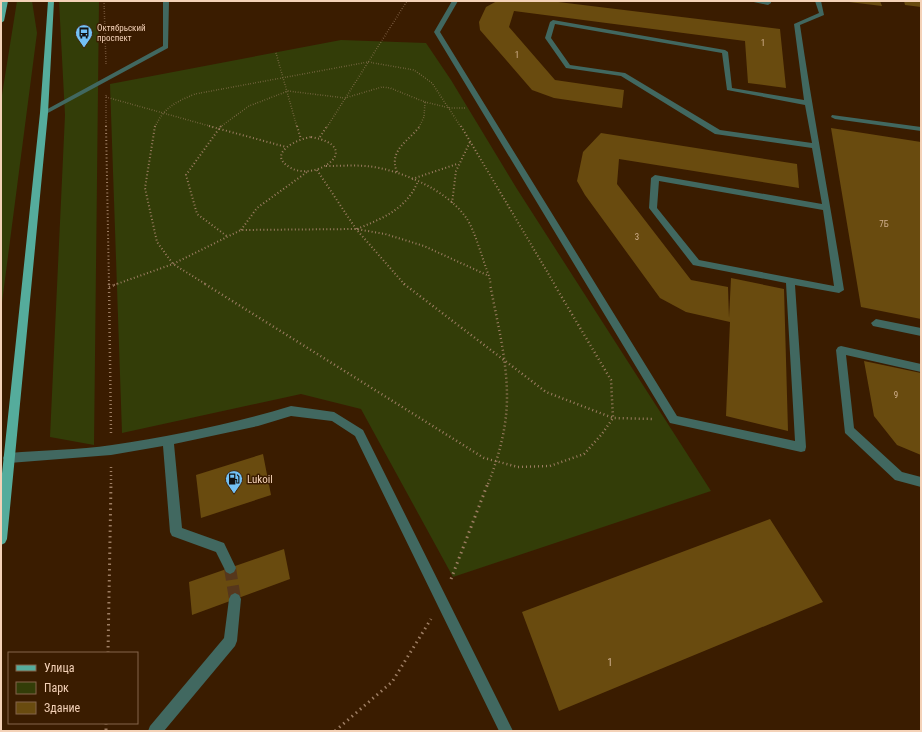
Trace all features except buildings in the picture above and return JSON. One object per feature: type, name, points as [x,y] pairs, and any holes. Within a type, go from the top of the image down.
[{"type":"main road","points":[[1,21],[5,1]]},
{"type":"main road","points":[[1,539],[44,113],[51,1]]},
{"type":"street","points":[[44,113],[166,47],[166,1]]},
{"type":"street","points":[[454,1],[437,32],[674,420],[801,447],[790,281]]},
{"type":"street","points":[[752,1],[768,3],[768,1]]},
{"type":"street","points":[[818,1],[822,14],[797,24],[808,103],[827,208],[839,290],[696,263],[653,208],[655,178],[827,208]]},
{"type":"street","points":[[808,103],[729,89],[725,52],[553,22],[548,38],[568,67],[622,74],[718,132],[816,146]]},
{"type":"street","points":[[835,117],[921,129]]},
{"type":"street","points":[[876,323],[921,332]]},
{"type":"street","points":[[921,368],[841,350],[849,430],[899,476],[921,482]]},
{"type":"street","points":[[9,458],[111,450],[168,440],[258,421],[291,411],[334,417],[359,433],[506,731]]},
{"type":"street","points":[[168,440],[176,532],[220,547],[230,568]]},
{"type":"street","points":[[155,731],[230,641],[235,599]]},
{"type":"path","points":[[104,1],[111,450],[108,652]]},
{"type":"path","points":[[320,138],[407,1]]},
{"type":"path","points":[[276,53],[302,138]]},
{"type":"path","points":[[368,62],[414,70],[432,83],[450,108],[612,380],[613,418],[602,434],[584,454],[550,466],[518,468],[496,463],[484,458],[173,264],[157,242],[145,188],[155,126],[163,112],[178,101],[195,94],[284,76],[368,62]]},
{"type":"path","points":[[228,237],[197,214],[186,175],[218,128],[249,106],[288,91],[345,98],[382,87],[407,94],[425,102],[450,108],[483,108]]},
{"type":"path","points":[[106,97],[286,147]]},
{"type":"path","points":[[397,173],[394,167],[393,158],[406,140],[419,128],[425,117],[425,102]]},
{"type":"path","points":[[302,138],[320,138],[334,144],[337,149],[333,161],[318,170],[308,172],[290,168],[284,164],[281,158],[282,152],[286,147],[302,138]]},
{"type":"path","points":[[452,203],[452,183],[457,164],[470,142]]},
{"type":"path","points":[[412,179],[457,164]]},
{"type":"path","points":[[326,166],[366,166],[397,173],[433,188],[452,203],[467,219],[489,276],[504,361],[507,397],[504,432],[496,463],[442,601],[392,682],[335,731]]},
{"type":"path","points":[[318,170],[356,229],[408,287],[546,392],[613,418],[674,420]]},
{"type":"path","points":[[109,287],[173,264],[241,230],[257,208],[308,172]]},
{"type":"path","points":[[356,229],[378,221],[406,205],[415,192],[418,181]]},
{"type":"path","points":[[241,230],[356,229],[385,234],[424,246],[489,276]]},
{"type":"green space","points":[[17,1],[32,1],[37,33],[1,310],[1,101]]},
{"type":"green space","points":[[59,1],[99,1],[94,445],[50,437],[65,115]]},
{"type":"green space","points":[[341,40],[426,43],[451,80],[517,189],[711,491],[453,577],[361,409],[301,394],[122,433],[110,84]]},
{"type":"tunnel","points":[[230,568],[235,599]]},
{"type":"place","name":"Октябрьский проспект","points":[[84,48]]},
{"type":"place","name":"Lukoil","points":[[234,494]]}]
